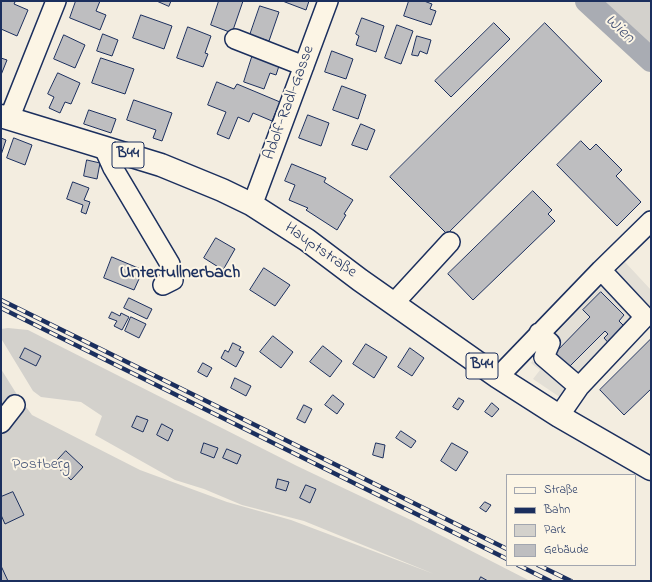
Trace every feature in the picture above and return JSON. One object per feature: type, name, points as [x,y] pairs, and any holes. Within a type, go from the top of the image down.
[{"type":"main road","name":"Hauptstraße","points":[[5,118],[161,165],[222,190],[251,204],[307,240],[498,377],[559,416],[651,469]]},
{"type":"street","points":[[5,118],[56,1]]},
{"type":"street","name":"Adolf-Radl-Gasse","points":[[251,204],[256,195],[328,1]]},
{"type":"street","points":[[235,39],[304,66]]},
{"type":"street","points":[[104,148],[113,168],[170,264],[173,280],[163,285]]},
{"type":"street","points":[[498,377],[539,333],[651,221]]},
{"type":"street","points":[[394,303],[450,242]]},
{"type":"street","points":[[559,416],[579,387],[645,317],[601,270]]},
{"type":"street","points":[[624,326],[640,310]]},
{"type":"street","points":[[539,333],[550,343],[544,357],[579,387]]},
{"type":"street","points":[[604,361],[608,343]]},
{"type":"street","points":[[1,423],[15,405]]},
{"type":"shaded area","points":[[625,262],[651,290],[651,324],[573,406],[533,379],[540,370],[531,363],[538,352]]},
{"type":"green space","points":[[603,1],[651,1],[651,45]]},
{"type":"green space","name":"Postberg","points":[[8,328],[28,330],[297,466],[413,521],[530,581],[1,581],[1,369],[32,415],[140,470],[227,502],[291,520],[434,574],[304,521],[242,505],[204,489],[175,480],[95,435],[102,416],[81,402],[41,397],[33,391],[2,340],[1,329]]},
{"type":"building","points":[[1,1],[15,2],[14,4],[28,10],[17,36],[1,29]]},
{"type":"building","points":[[76,1],[100,1],[96,11],[106,15],[100,30],[70,18]]},
{"type":"building","points":[[157,1],[171,1],[169,6]]},
{"type":"building","points":[[219,1],[243,1],[232,33],[211,25]]},
{"type":"building","points":[[309,1],[306,10],[285,2]]},
{"type":"building","points":[[409,1],[424,1],[432,4],[430,9],[436,11],[431,25],[404,16]]},
{"type":"building","points":[[260,6],[279,12],[269,41],[250,35]]},
{"type":"building","points":[[141,15],[172,26],[164,49],[133,38]]},
{"type":"building","points":[[362,18],[384,26],[376,52],[356,45],[359,36],[356,34]]},
{"type":"building","points":[[494,23],[510,39],[451,97],[435,81]]},
{"type":"building","points":[[545,23],[602,81],[447,234],[390,177]]},
{"type":"building","points":[[397,25],[413,31],[401,64],[385,58]]},
{"type":"building","points":[[188,27],[211,36],[205,53],[208,54],[203,67],[177,58]]},
{"type":"building","points":[[103,34],[118,40],[112,56],[97,51]]},
{"type":"building","points":[[64,35],[85,45],[75,68],[54,59]]},
{"type":"building","points":[[417,36],[431,40],[427,54],[420,51],[418,56],[412,55]]},
{"type":"building","points":[[332,51],[353,59],[346,79],[325,72]]},
{"type":"building","points":[[253,54],[280,63],[276,75],[270,73],[264,89],[244,82]]},
{"type":"building","points":[[1,58],[7,60],[1,75]]},
{"type":"building","points":[[101,58],[134,69],[125,94],[92,83]]},
{"type":"building","points":[[58,73],[80,83],[71,104],[65,102],[60,113],[49,108],[54,97],[48,94]]},
{"type":"building","points":[[217,82],[234,89],[237,84],[280,102],[272,121],[253,113],[249,122],[238,117],[229,139],[217,134],[226,112],[208,105]]},
{"type":"building","points":[[342,86],[366,95],[358,119],[333,110]]},
{"type":"building","points":[[134,100],[172,113],[162,141],[153,138],[156,130],[127,120]]},
{"type":"building","points":[[89,110],[116,119],[111,133],[84,124]]},
{"type":"building","points":[[308,115],[329,123],[321,146],[299,138]]},
{"type":"building","points":[[361,124],[375,130],[367,150],[352,145]]},
{"type":"building","points":[[1,138],[6,140],[1,155]]},
{"type":"building","points":[[14,138],[32,145],[25,165],[7,158]]},
{"type":"building","points":[[581,141],[590,150],[596,144],[622,170],[616,176],[641,202],[617,226],[557,165]]},
{"type":"building","points":[[87,160],[100,163],[97,179],[84,176]]},
{"type":"building","points":[[292,164],[326,178],[324,182],[353,200],[344,214],[346,215],[337,230],[306,210],[308,208],[289,200],[295,185],[285,181]]},
{"type":"building","points":[[73,182],[89,188],[84,200],[90,202],[86,214],[81,212],[83,205],[67,199]]},
{"type":"building","points":[[533,191],[552,210],[548,214],[555,221],[473,300],[448,274]]},
{"type":"building","points":[[216,238],[235,249],[223,270],[204,258]]},
{"type":"building","points":[[112,257],[143,270],[134,290],[104,278]]},
{"type":"building","points":[[264,268],[290,285],[275,306],[250,290]]},
{"type":"building","points":[[601,292],[624,315],[619,321],[629,331],[613,348],[604,338],[608,334],[605,331],[568,368],[554,354],[590,317],[583,310]]},
{"type":"building","points":[[129,298],[152,309],[147,319],[124,308]]},
{"type":"building","points":[[112,312],[120,316],[121,313],[129,317],[122,330],[114,326],[117,321],[109,318]]},
{"type":"building","points":[[131,317],[146,324],[139,338],[125,331]]},
{"type":"building","points":[[273,336],[293,352],[281,368],[260,352]]},
{"type":"building","points":[[651,339],[651,389],[624,415],[600,390]]},
{"type":"building","points":[[233,343],[241,347],[239,350],[244,352],[236,367],[221,358],[225,350],[228,352]]},
{"type":"building","points":[[366,344],[387,357],[374,378],[353,364]]},
{"type":"building","points":[[323,346],[342,361],[330,377],[310,362]]},
{"type":"building","points":[[25,348],[41,356],[36,366],[20,358]]},
{"type":"building","points":[[410,348],[424,358],[412,376],[398,367]]},
{"type":"building","points":[[203,363],[212,368],[207,377],[198,372]]},
{"type":"building","points":[[235,378],[251,386],[246,396],[231,388]]},
{"type":"building","points":[[333,395],[344,404],[337,414],[325,405]]},
{"type":"building","points":[[459,398],[464,401],[458,410],[453,407]]},
{"type":"building","points":[[492,403],[499,409],[492,417],[485,412]]},
{"type":"building","points":[[304,405],[312,409],[305,423],[297,419]]},
{"type":"building","points":[[137,416],[148,420],[143,432],[132,427]]},
{"type":"building","points":[[162,424],[173,430],[168,441],[157,435]]},
{"type":"building","points":[[401,431],[416,441],[411,448],[396,438]]},
{"type":"building","points":[[204,443],[218,448],[214,458],[201,453]]},
{"type":"building","points":[[376,443],[385,445],[383,458],[373,455]]},
{"type":"building","points":[[452,443],[468,452],[456,471],[441,461]]},
{"type":"building","points":[[227,449],[241,455],[237,464],[223,458]]},
{"type":"building","points":[[66,451],[83,467],[71,480],[54,464]]},
{"type":"building","points":[[278,479],[289,482],[286,491],[276,488]]},
{"type":"building","points":[[306,485],[316,489],[310,503],[300,498]]},
{"type":"building","points":[[13,492],[24,515],[5,524],[1,515],[1,497]]},
{"type":"building","points":[[485,502],[491,505],[486,512],[480,508]]},
{"type":"building","points":[[2,568],[8,581],[1,581]]},
{"type":"building","points":[[481,577],[488,581],[479,581]]},
{"type":"waterway","name":"Wien","points":[[587,1],[651,60]]},
{"type":"railway","points":[[1,300],[506,549]]},
{"type":"railway","points":[[1,308],[506,559]]},
{"type":"railway","points":[[520,566],[550,581]]},
{"type":"railway","points":[[540,566],[571,581]]},
{"type":"district","name":"Untertullnerbach","points":[[180,274]]}]
